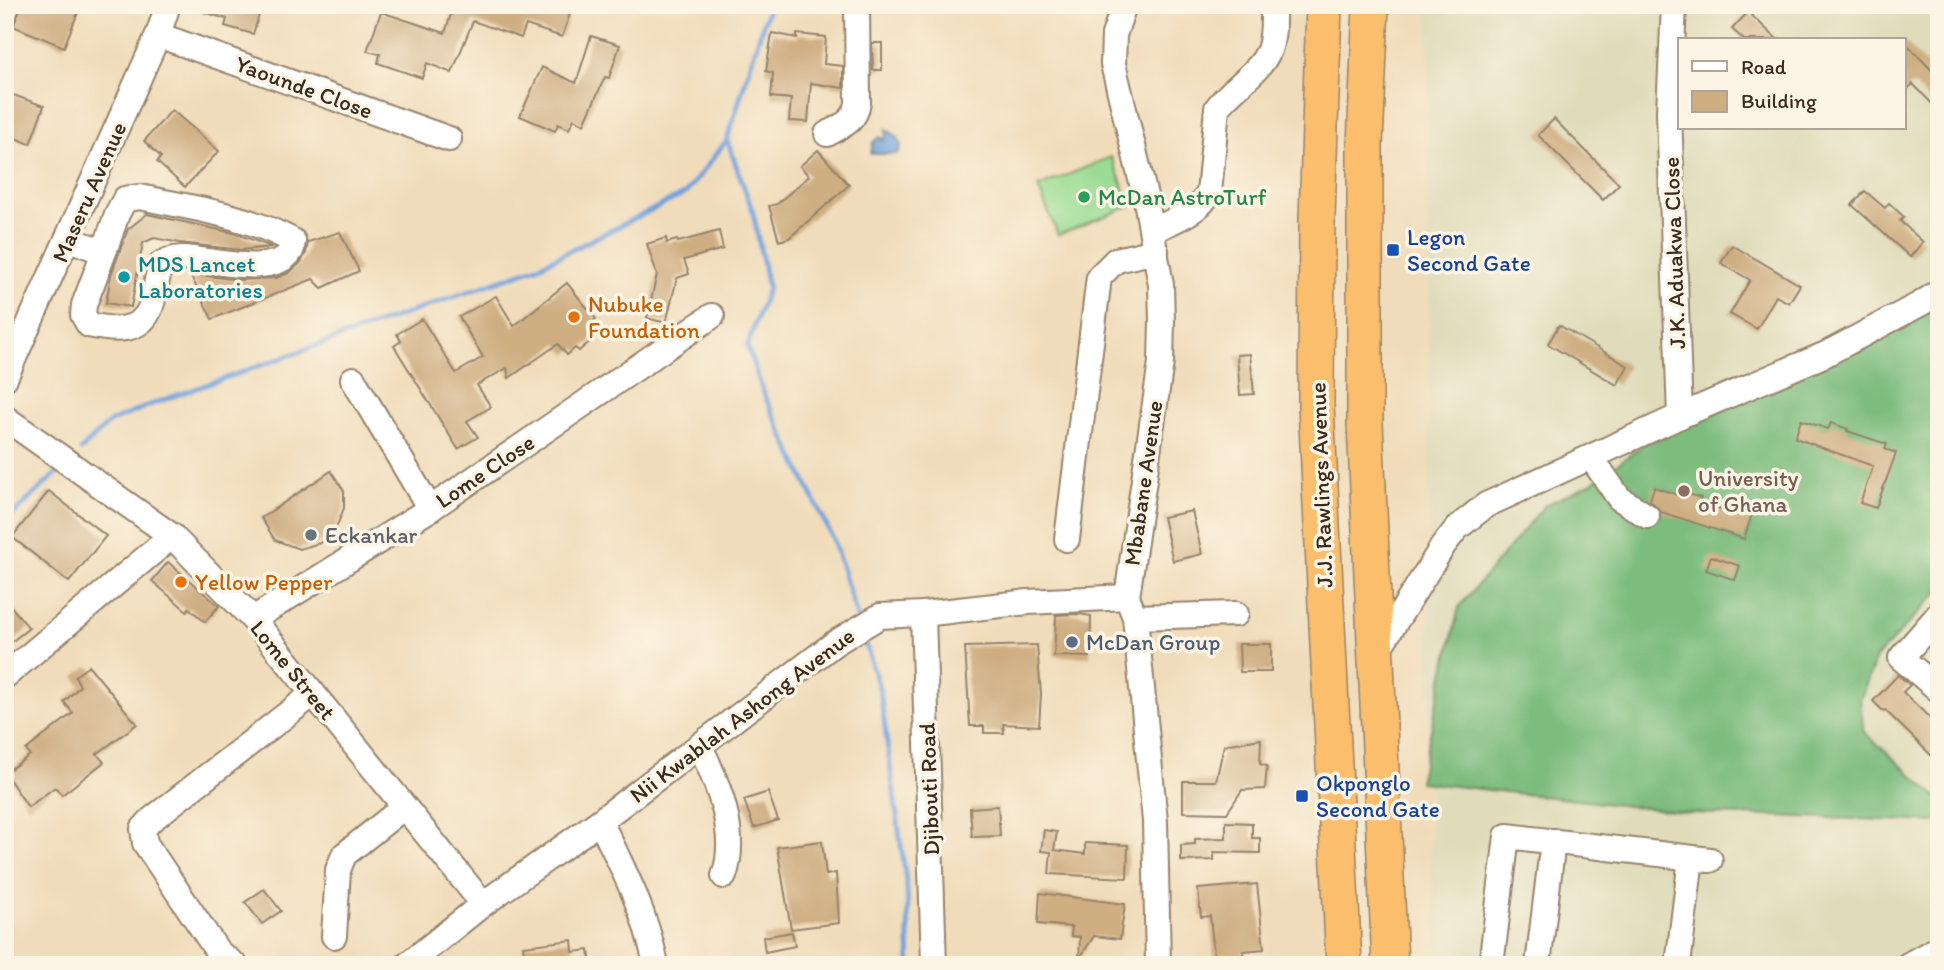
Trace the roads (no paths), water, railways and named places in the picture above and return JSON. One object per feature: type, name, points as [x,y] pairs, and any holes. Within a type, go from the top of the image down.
[{"type":"highway","name":"J.J. Rawlings Avenue","points":[[1324,5],[1317,218],[1316,405],[1343,965]]},
{"type":"highway","name":"J.J. Rawlings Avenue","points":[[1371,5],[1366,145],[1365,423],[1390,965]]},
{"type":"street","name":"Maseru Avenue","points":[[5,378],[69,239],[158,35],[168,5]]},
{"type":"street","points":[[827,134],[851,121],[856,114],[857,5]]},
{"type":"street","name":"Mbabane Avenue","points":[[1124,5],[1114,35],[1113,64],[1146,200],[1161,285],[1161,362],[1131,607],[1155,821],[1158,965]]},
{"type":"street","points":[[1067,540],[1098,277],[1116,260],[1154,241],[1202,205],[1209,193],[1217,108],[1262,62],[1269,48],[1273,5]]},
{"type":"street","name":"J.K. Aduakwa Close","points":[[1674,5],[1669,113],[1680,416]]},
{"type":"street","name":"Yaounde Close","points":[[158,35],[449,139]]},
{"type":"street","points":[[140,197],[244,220],[280,233],[293,241],[291,251],[283,258],[247,267],[181,258],[162,263],[147,315],[125,330],[114,331],[89,325],[83,315],[84,305],[104,252],[125,199],[140,197]]},
{"type":"street","points":[[69,239],[104,252]]},
{"type":"street","points":[[1374,657],[1443,546],[1457,528],[1486,505],[1680,416],[1826,354],[1939,292]]},
{"type":"street","name":"Lome Close","points":[[253,619],[430,509],[712,316]]},
{"type":"street","points":[[353,379],[430,509]]},
{"type":"street","name":"Lome Street","points":[[5,418],[172,536],[253,619],[483,904]]},
{"type":"street","points":[[1591,457],[1619,498],[1647,516]]},
{"type":"street","points":[[5,676],[172,536]]},
{"type":"street","name":"Nii Kwablah Ashong Avenue","points":[[407,965],[483,904],[600,821],[835,643],[880,616],[1028,602],[1236,614]]},
{"type":"street","name":"Djibouti Road","points":[[923,614],[934,965]]},
{"type":"street","points":[[1939,614],[1901,658],[1939,690]]},
{"type":"street","points":[[235,965],[218,952],[145,843],[143,829],[313,694]]},
{"type":"street","points":[[700,746],[718,785],[727,830],[729,862],[724,876]]},
{"type":"street","points":[[334,936],[338,870],[344,855],[404,807]]},
{"type":"street","points":[[600,821],[634,888],[656,965]]},
{"type":"street","points":[[1491,965],[1507,836],[1700,859],[1678,965]]},
{"type":"street","points":[[1538,965],[1553,841]]},
{"type":"street","points":[[1908,965],[1939,948]]},
{"type":"water","points":[[886,129],[899,140],[901,147],[897,154],[871,154],[873,142],[880,137],[883,140]]},
{"type":"waterway","points":[[769,5],[727,140],[753,212],[768,288],[747,346],[765,397],[833,539],[858,620]]},
{"type":"waterway","points":[[81,450],[110,422],[155,403],[535,268],[686,193],[727,140]]},
{"type":"waterway","points":[[5,522],[61,469]]},
{"type":"waterway","points":[[862,633],[880,691],[907,889],[910,965]]},
{"type":"place","name":"McDan AstroTurf","points":[[1084,197]]},
{"type":"place","name":"Legon Second Gate","points":[[1393,250]]},
{"type":"place","name":"MDS Lancet Laboratories","points":[[124,277]]},
{"type":"place","name":"Nubuke Foundation","points":[[574,317]]},
{"type":"place","name":"University of Ghana","points":[[1684,491]]},
{"type":"place","name":"Eckankar","points":[[311,535]]},
{"type":"place","name":"Yellow Pepper","points":[[181,582]]},
{"type":"place","name":"McDan Group","points":[[1072,642]]},
{"type":"place","name":"Okponglo Second Gate","points":[[1302,796]]}]
